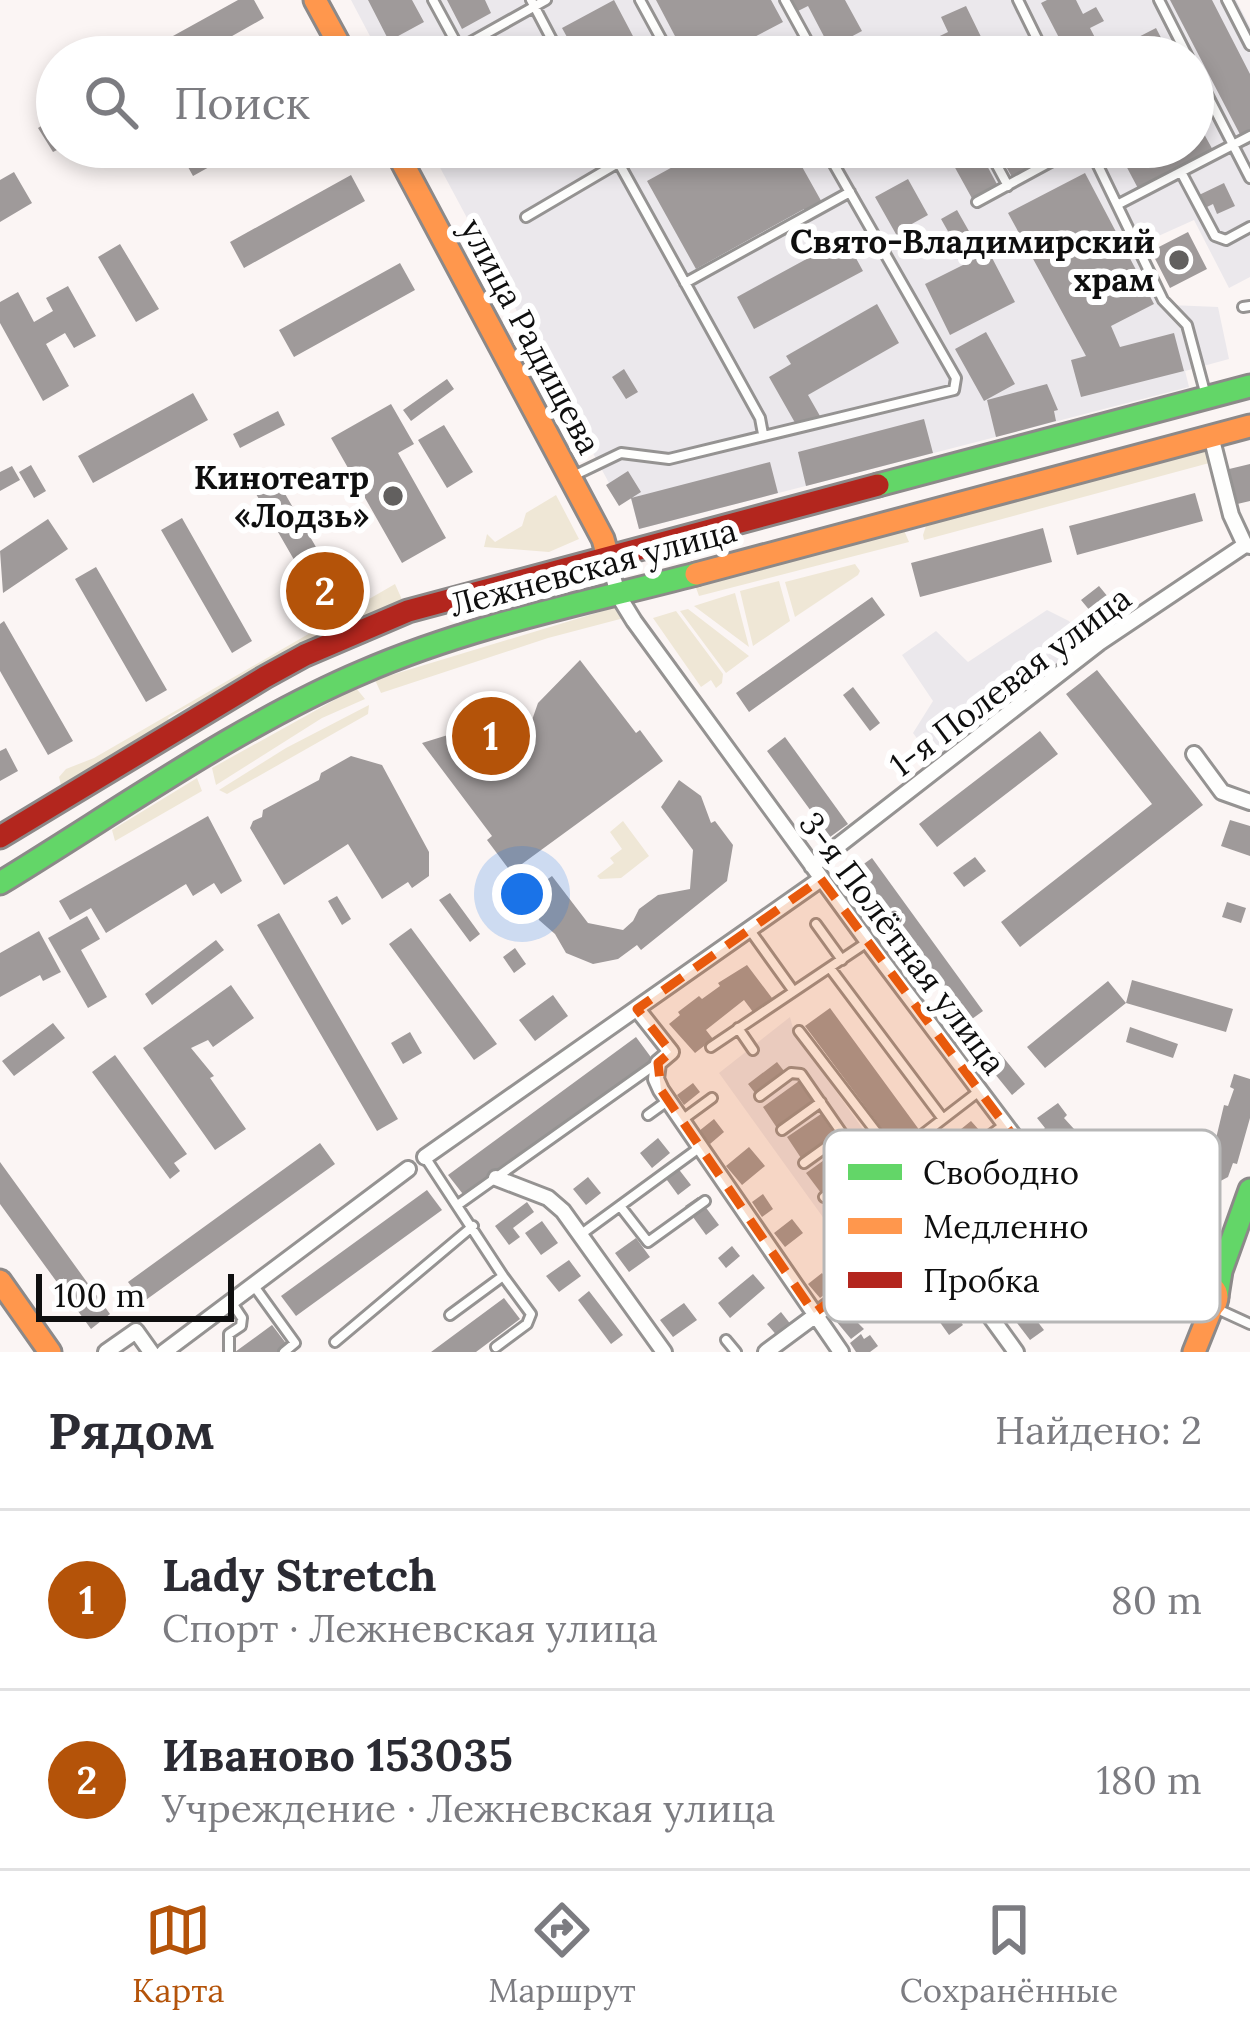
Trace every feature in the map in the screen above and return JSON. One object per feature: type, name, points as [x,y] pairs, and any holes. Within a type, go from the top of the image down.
[{"type":"main road","points":[[315,0],[335,36]]},
{"type":"main road","name":"улица Радищева","points":[[405,168],[608,556]]},
{"type":"main road","name":"Лежневская улица","points":[[0,837],[304,656],[408,611],[1250,386]]},
{"type":"main road","name":"Лежневская улица","points":[[0,883],[281,712],[435,644],[1250,426]]},
{"type":"main road","points":[[1220,1272],[1250,1190]]},
{"type":"main road","points":[[0,1281],[50,1352]]},
{"type":"main road","points":[[0,1301],[36,1352]]},
{"type":"main road","points":[[1194,1352],[1198,1322]]},
{"type":"street","points":[[1211,436],[1231,514],[1248,546]]},
{"type":"street","name":"1-я Полевая улица","points":[[425,1157],[749,929],[1099,643],[1248,546]]},
{"type":"street","points":[[608,556],[618,595]]},
{"type":"street","name":"3-я Полётная улица","points":[[618,595],[816,872],[1009,1130]]},
{"type":"street","points":[[1194,754],[1222,792],[1250,802]]},
{"type":"street","points":[[637,1009],[671,1052],[658,1063],[656,1079],[668,1101],[841,1352]]},
{"type":"street","points":[[164,1352],[408,1169]]},
{"type":"street","points":[[496,1178],[548,1198],[563,1211],[664,1352]]},
{"type":"street","points":[[766,1352],[824,1306]]},
{"type":"street","points":[[994,1322],[1016,1352]]},
{"type":"street","points":[[106,1352],[136,1331],[151,1352]]},
{"type":"lane","points":[[434,0],[453,36]]},
{"type":"lane","points":[[478,36],[532,3],[546,0]]},
{"type":"lane","points":[[640,0],[660,36]]},
{"type":"lane","points":[[785,0],[803,36]]},
{"type":"lane","points":[[1018,0],[1036,36]]},
{"type":"lane","points":[[1159,0],[1177,36]]},
{"type":"lane","points":[[1227,0],[1250,45]]},
{"type":"lane","points":[[532,3],[550,36]]},
{"type":"lane","points":[[1214,108],[1250,178]]},
{"type":"lane","points":[[1214,155],[1250,136]]},
{"type":"lane","points":[[526,217],[609,168]]},
{"type":"lane","points":[[621,168],[760,418],[763,434]]},
{"type":"lane","points":[[570,478],[621,453],[669,459],[947,395],[956,386],[956,378],[836,168]]},
{"type":"lane","points":[[998,168],[1007,185]]},
{"type":"lane","points":[[977,202],[1039,168]]},
{"type":"lane","points":[[1099,168],[1162,300],[1187,325],[1207,397]]},
{"type":"lane","points":[[1117,205],[1189,168]]},
{"type":"lane","points":[[1181,172],[1215,236],[1226,240],[1250,227]]},
{"type":"lane","points":[[685,283],[850,192]]},
{"type":"lane","points":[[816,924],[842,960]]},
{"type":"lane","points":[[749,929],[793,989]]},
{"type":"lane","points":[[711,1046],[868,942]]},
{"type":"lane","points":[[830,968],[943,1119]]},
{"type":"lane","points":[[738,1028],[754,1049]]},
{"type":"lane","points":[[799,1031],[875,1130]]},
{"type":"lane","points":[[459,1204],[658,1063]]},
{"type":"lane","points":[[760,1096],[791,1073],[801,1074],[840,1130]]},
{"type":"lane","points":[[929,1130],[980,1091]]},
{"type":"lane","points":[[681,1120],[712,1098]]},
{"type":"lane","points":[[648,1115],[668,1101]]},
{"type":"lane","points":[[782,1130],[821,1102]]},
{"type":"lane","points":[[997,1130],[1005,1124]]},
{"type":"lane","points":[[580,1235],[700,1148]]},
{"type":"lane","points":[[804,1162],[824,1148]]},
{"type":"lane","points":[[425,1157],[531,1314],[527,1324],[496,1348]]},
{"type":"lane","points":[[620,1206],[648,1242],[705,1201]]},
{"type":"lane","points":[[335,1342],[473,1226]]},
{"type":"lane","points":[[451,1316],[503,1276]]},
{"type":"lane","points":[[254,1286],[296,1343],[284,1352]]},
{"type":"lane","points":[[229,1352],[229,1334],[241,1326],[242,1318],[231,1303]]},
{"type":"lane","points":[[1220,1309],[1250,1324]]},
{"type":"lane","points":[[727,1340],[736,1352]]},
{"type":"highlighted area","points":[[821,879],[1029,1157],[814,1313],[661,1090],[658,1063],[671,1052],[637,1009]]},
{"type":"shaded area","points":[[351,0],[1236,0],[1250,27],[1250,277],[1229,288],[1194,220],[1145,242],[1143,248],[1170,305],[1218,307],[1229,359],[1185,371],[1189,387],[639,529],[631,499],[609,483],[440,168],[1214,168],[1214,36],[370,36]]},
{"type":"shaded area","points":[[1211,450],[1213,462],[924,540],[927,523]]},
{"type":"shaded area","points":[[556,495],[579,539],[549,552],[484,547],[487,534],[495,542],[522,526],[526,513]]},
{"type":"shaded area","points":[[903,528],[909,542],[699,596],[695,585]]},
{"type":"shaded area","points":[[855,564],[858,575],[795,617],[785,582]]},
{"type":"shaded area","points":[[779,581],[790,621],[753,646],[740,591]]},
{"type":"shaded area","points":[[395,584],[404,604],[197,709],[189,706],[168,718],[171,725],[61,785],[59,777],[66,769],[94,758]]},
{"type":"shaded area","points":[[735,593],[749,647],[694,606]]},
{"type":"shaded area","points":[[616,607],[624,618],[381,693],[375,680]]},
{"type":"shaded area","points":[[688,609],[749,656],[726,673],[680,611]]},
{"type":"shaded area","points":[[1047,610],[1069,621],[1085,641],[935,763],[913,733],[933,701],[902,655],[936,631],[968,662]]},
{"type":"shaded area","points":[[676,611],[723,674],[716,688],[711,680],[701,687],[653,618]]},
{"type":"shaded area","points":[[356,688],[365,699],[322,718],[216,785],[212,768]]},
{"type":"shaded area","points":[[369,705],[368,714],[227,794],[219,790],[286,748]]},
{"type":"shaded area","points":[[197,778],[202,791],[115,841],[112,830]]},
{"type":"shaded area","points":[[623,821],[649,856],[621,878],[600,879],[597,876],[614,863],[610,858],[622,849],[610,832]]},
{"type":"shaded area","points":[[790,1017],[794,1032],[864,1130],[824,1130],[824,1219],[719,1073]]},
{"type":"building","points":[[238,0],[254,0],[264,18],[232,36],[173,36]]},
{"type":"building","points":[[368,0],[412,0],[424,22],[398,36],[386,36]]},
{"type":"building","points":[[447,0],[485,0],[491,13],[462,29]]},
{"type":"building","points":[[614,0],[633,36],[566,36],[562,28]]},
{"type":"building","points":[[656,0],[771,0],[783,22],[756,36],[675,36]]},
{"type":"building","points":[[792,0],[845,0],[862,31],[853,36],[824,36],[808,6],[798,11]]},
{"type":"building","points":[[1076,0],[1083,14],[1096,7],[1104,21],[1090,28],[1094,36],[1058,36],[1041,3]]},
{"type":"building","points":[[1170,0],[1212,0],[1250,74],[1250,144],[1246,146],[1214,85],[1214,36],[1189,36]]},
{"type":"building","points":[[966,6],[981,36],[940,36],[948,32],[941,17]]},
{"type":"building","points":[[671,168],[803,168],[824,206],[808,215],[804,209],[696,269],[647,181]]},
{"type":"building","points":[[955,168],[988,168],[999,188],[974,202]]},
{"type":"building","points":[[1007,168],[1029,168],[1012,177]]},
{"type":"building","points":[[1127,168],[1189,168],[1141,194]]},
{"type":"building","points":[[14,172],[32,203],[0,222],[0,180]]},
{"type":"building","points":[[1085,173],[1154,304],[1111,326],[1120,347],[1174,333],[1184,371],[1081,397],[1071,360],[1086,356],[1008,213]]},
{"type":"building","points":[[351,175],[365,201],[244,268],[230,242]]},
{"type":"building","points":[[908,179],[928,215],[910,225],[916,235],[901,243],[875,197]]},
{"type":"building","points":[[1224,183],[1235,206],[1217,214],[1213,204],[1205,208],[1199,195]]},
{"type":"building","points":[[957,210],[970,233],[954,242],[941,219]]},
{"type":"building","name":"Свято-Владимирский храм","points":[[1188,232],[1207,269],[1170,288],[1151,251]]},
{"type":"building","points":[[845,238],[863,271],[754,329],[737,297]]},
{"type":"building","points":[[120,244],[159,309],[136,322],[98,257]]},
{"type":"building","points":[[989,252],[1015,302],[950,335],[925,284]]},
{"type":"building","points":[[400,263],[415,290],[294,357],[279,330]]},
{"type":"building","points":[[68,286],[96,336],[74,348],[65,333],[46,344],[69,386],[43,401],[0,323],[0,302],[18,292],[34,322],[53,311],[46,298]]},
{"type":"building","points":[[877,304],[899,343],[808,395],[820,416],[798,428],[769,377],[791,364],[786,356]]},
{"type":"building","points":[[986,332],[1015,384],[984,401],[955,349]]},
{"type":"building","points":[[624,369],[638,392],[626,399],[612,377]]},
{"type":"building","points":[[447,379],[454,389],[411,421],[403,410]]},
{"type":"building","points":[[1047,384],[1058,410],[1054,411],[1056,421],[996,437],[987,400]]},
{"type":"building","points":[[193,393],[208,420],[93,483],[78,456]]},
{"type":"building","name":"Кинотеатр «Лодзь»","points":[[391,404],[414,444],[398,453],[446,538],[402,563],[331,438]]},
{"type":"building","points":[[278,411],[285,425],[240,448],[233,434]]},
{"type":"building","points":[[924,419],[933,453],[806,486],[798,452]]},
{"type":"building","points":[[444,425],[473,472],[447,488],[418,440]]},
{"type":"building","points":[[770,462],[778,493],[639,529],[631,498]]},
{"type":"building","points":[[1250,464],[1250,501],[1233,505],[1225,470]]},
{"type":"building","points":[[31,465],[46,491],[34,498],[19,472]]},
{"type":"building","points":[[12,466],[20,480],[0,491],[0,472]]},
{"type":"building","points":[[270,468],[341,590],[319,603],[248,480]]},
{"type":"building","points":[[628,471],[641,492],[619,506],[606,485]]},
{"type":"building","points":[[1195,493],[1203,521],[1077,555],[1069,526]]},
{"type":"building","points":[[182,518],[252,641],[232,653],[161,530]]},
{"type":"building","points":[[48,519],[68,549],[3,593],[0,551]]},
{"type":"building","points":[[1043,528],[1052,562],[920,597],[911,563]]},
{"type":"building","points":[[96,567],[167,690],[146,702],[75,579]]},
{"type":"building","points":[[1099,586],[1113,603],[1096,618],[1081,600]]},
{"type":"building","points":[[872,597],[885,615],[749,712],[736,693]]},
{"type":"building","points":[[4,621],[73,741],[48,755],[0,671],[0,624]]},
{"type":"building","points":[[580,660],[663,761],[511,872],[487,840],[492,836],[422,743],[490,722],[518,731]]},
{"type":"building","points":[[1097,670],[1203,805],[1020,947],[1001,922],[1152,804],[1066,694]]},
{"type":"building","points":[[853,687],[880,723],[870,731],[843,695]]},
{"type":"building","points":[[1040,731],[1058,754],[937,847],[919,824]]},
{"type":"building","points":[[785,737],[848,824],[830,837],[767,751]]},
{"type":"building","points":[[6,748],[18,771],[0,781],[0,751]]},
{"type":"building","points":[[351,756],[382,765],[429,852],[429,876],[412,888],[408,882],[382,899],[348,844],[284,885],[250,828],[263,810],[319,780],[321,773]]},
{"type":"building","points":[[679,780],[701,796],[711,823],[715,821],[733,845],[727,881],[641,950],[637,945],[618,959],[593,964],[566,953],[539,920],[530,900],[552,876],[588,923],[623,930],[658,895],[690,889],[693,850],[661,807]]},
{"type":"building","points":[[208,816],[242,881],[221,894],[214,883],[193,896],[186,884],[106,933],[91,908],[70,920],[59,901]]},
{"type":"building","points":[[1230,820],[1250,826],[1250,856],[1221,846]]},
{"type":"building","points":[[975,857],[986,871],[964,887],[953,873]]},
{"type":"building","points":[[872,858],[983,1011],[965,1024],[854,871]]},
{"type":"building","points":[[450,893],[480,934],[470,942],[439,900]]},
{"type":"building","points":[[337,896],[351,919],[342,925],[328,901]]},
{"type":"building","points":[[1227,902],[1246,908],[1241,923],[1222,917]]},
{"type":"building","points":[[279,913],[398,1119],[377,1131],[257,925]]},
{"type":"building","points":[[87,916],[100,939],[81,950],[107,997],[88,1008],[48,938]]},
{"type":"building","points":[[411,928],[497,1044],[474,1060],[389,944]]},
{"type":"building","points":[[39,931],[61,972],[43,981],[40,975],[0,997],[0,953]]},
{"type":"building","points":[[216,940],[224,950],[152,1005],[145,994]]},
{"type":"building","points":[[515,948],[526,964],[514,973],[503,957]]},
{"type":"building","points":[[747,965],[772,998],[753,1012],[744,1000],[706,1030],[713,1039],[695,1053],[669,1024],[699,996],[702,999]]},
{"type":"building","points":[[1132,980],[1233,1009],[1226,1032],[1126,1003]]},
{"type":"building","points":[[1108,981],[1126,1003],[1045,1068],[1027,1047]]},
{"type":"building","points":[[231,985],[254,1018],[213,1047],[208,1040],[191,1048],[246,1129],[215,1150],[143,1048]]},
{"type":"building","points":[[553,995],[568,1016],[535,1041],[519,1020]]},
{"type":"building","points":[[830,1008],[919,1130],[883,1130],[805,1026]]},
{"type":"building","points":[[53,1023],[65,1038],[14,1076],[2,1061]]},
{"type":"building","points":[[1130,1027],[1178,1044],[1173,1058],[1126,1042]]},
{"type":"building","points":[[410,1032],[422,1053],[403,1064],[391,1043]]},
{"type":"building","points":[[636,1037],[653,1060],[466,1198],[448,1175]]},
{"type":"building","points":[[999,1052],[1025,1084],[1012,1095],[986,1063]]},
{"type":"building","points":[[115,1055],[187,1154],[174,1163],[180,1171],[170,1179],[92,1072]]},
{"type":"building","points":[[777,1062],[784,1071],[755,1093],[748,1084]]},
{"type":"building","points":[[1234,1074],[1250,1079],[1250,1118],[1237,1164],[1220,1181],[1218,1130],[1234,1089],[1230,1087]]},
{"type":"building","points":[[799,1081],[814,1101],[777,1128],[763,1107]]},
{"type":"building","points":[[693,1083],[700,1092],[684,1105],[677,1095]]},
{"type":"building","points":[[1058,1103],[1067,1115],[1064,1118],[1075,1130],[1043,1130],[1037,1118]]},
{"type":"building","points":[[821,1114],[832,1130],[824,1130],[824,1142],[801,1158],[787,1137]]},
{"type":"building","points":[[714,1119],[724,1132],[710,1144],[699,1131]]},
{"type":"building","points":[[658,1138],[670,1153],[652,1168],[640,1153]]},
{"type":"building","points":[[320,1143],[335,1164],[143,1302],[128,1282]]},
{"type":"building","points":[[749,1147],[765,1166],[742,1185],[726,1166]]},
{"type":"building","points":[[824,1160],[824,1191],[821,1193],[806,1173]]},
{"type":"building","points":[[0,1162],[110,1314],[91,1329],[0,1204]]},
{"type":"building","points":[[677,1167],[691,1185],[678,1195],[664,1176]]},
{"type":"building","points":[[588,1177],[601,1193],[586,1205],[573,1189]]},
{"type":"building","points":[[427,1190],[442,1210],[296,1316],[281,1296]]},
{"type":"building","points":[[763,1194],[773,1209],[762,1217],[752,1202]]},
{"type":"building","points":[[698,1197],[719,1225],[706,1235],[685,1206]]},
{"type":"building","points":[[527,1202],[534,1212],[513,1228],[520,1237],[509,1245],[495,1226]]},
{"type":"building","points":[[792,1219],[803,1233],[785,1247],[774,1233]]},
{"type":"building","points":[[542,1221],[558,1243],[541,1255],[525,1233]]},
{"type":"building","points":[[636,1238],[650,1257],[629,1272],[615,1253]]},
{"type":"building","points":[[732,1246],[740,1256],[726,1268],[718,1258]]},
{"type":"building","points":[[569,1260],[581,1276],[559,1292],[546,1276]]},
{"type":"building","points":[[822,1273],[824,1295],[820,1298],[808,1284]]},
{"type":"building","points":[[753,1274],[765,1288],[730,1318],[718,1303]]},
{"type":"building","points":[[589,1291],[623,1335],[611,1344],[578,1300]]},
{"type":"building","points":[[504,1298],[520,1319],[476,1352],[431,1352]]},
{"type":"building","points":[[684,1303],[697,1320],[673,1337],[660,1320]]},
{"type":"building","points":[[781,1312],[792,1326],[779,1338],[767,1324]]},
{"type":"building","points":[[837,1322],[859,1322],[864,1329],[851,1339]]},
{"type":"building","points":[[940,1322],[961,1322],[963,1325],[949,1335]]},
{"type":"building","points":[[1038,1322],[1044,1330],[1030,1340],[1017,1323]]},
{"type":"building","points":[[272,1325],[288,1346],[280,1352],[235,1352]]},
{"type":"building","points":[[861,1334],[864,1339],[870,1335],[878,1346],[870,1352],[856,1352],[850,1343]]},
{"type":"traffic: fast","points":[[878,485],[1250,386]]},
{"type":"traffic: fast","points":[[0,883],[224,743],[363,672],[486,628],[696,574]]},
{"type":"traffic: fast","points":[[1220,1277],[1250,1190]]},
{"type":"traffic: slow","points":[[315,0],[335,36]]},
{"type":"traffic: slow","points":[[405,168],[603,539],[608,557]]},
{"type":"traffic: slow","points":[[696,574],[1250,426]]},
{"type":"traffic: slow","points":[[0,1281],[50,1352]]},
{"type":"traffic: slow","points":[[1194,1352],[1206,1322]]},
{"type":"traffic: jam","points":[[0,837],[265,677],[408,611],[878,485]]},
{"type":"place","name":"Свято-Владимирский храм","points":[[1179,260]]},
{"type":"place","name":"Кинотеатр «Лодзь»","points":[[393,496]]},
{"type":"place","name":"Иваново 153035","points":[[325,591]]},
{"type":"place","name":"Lady Stretch","points":[[491,736]]}]
